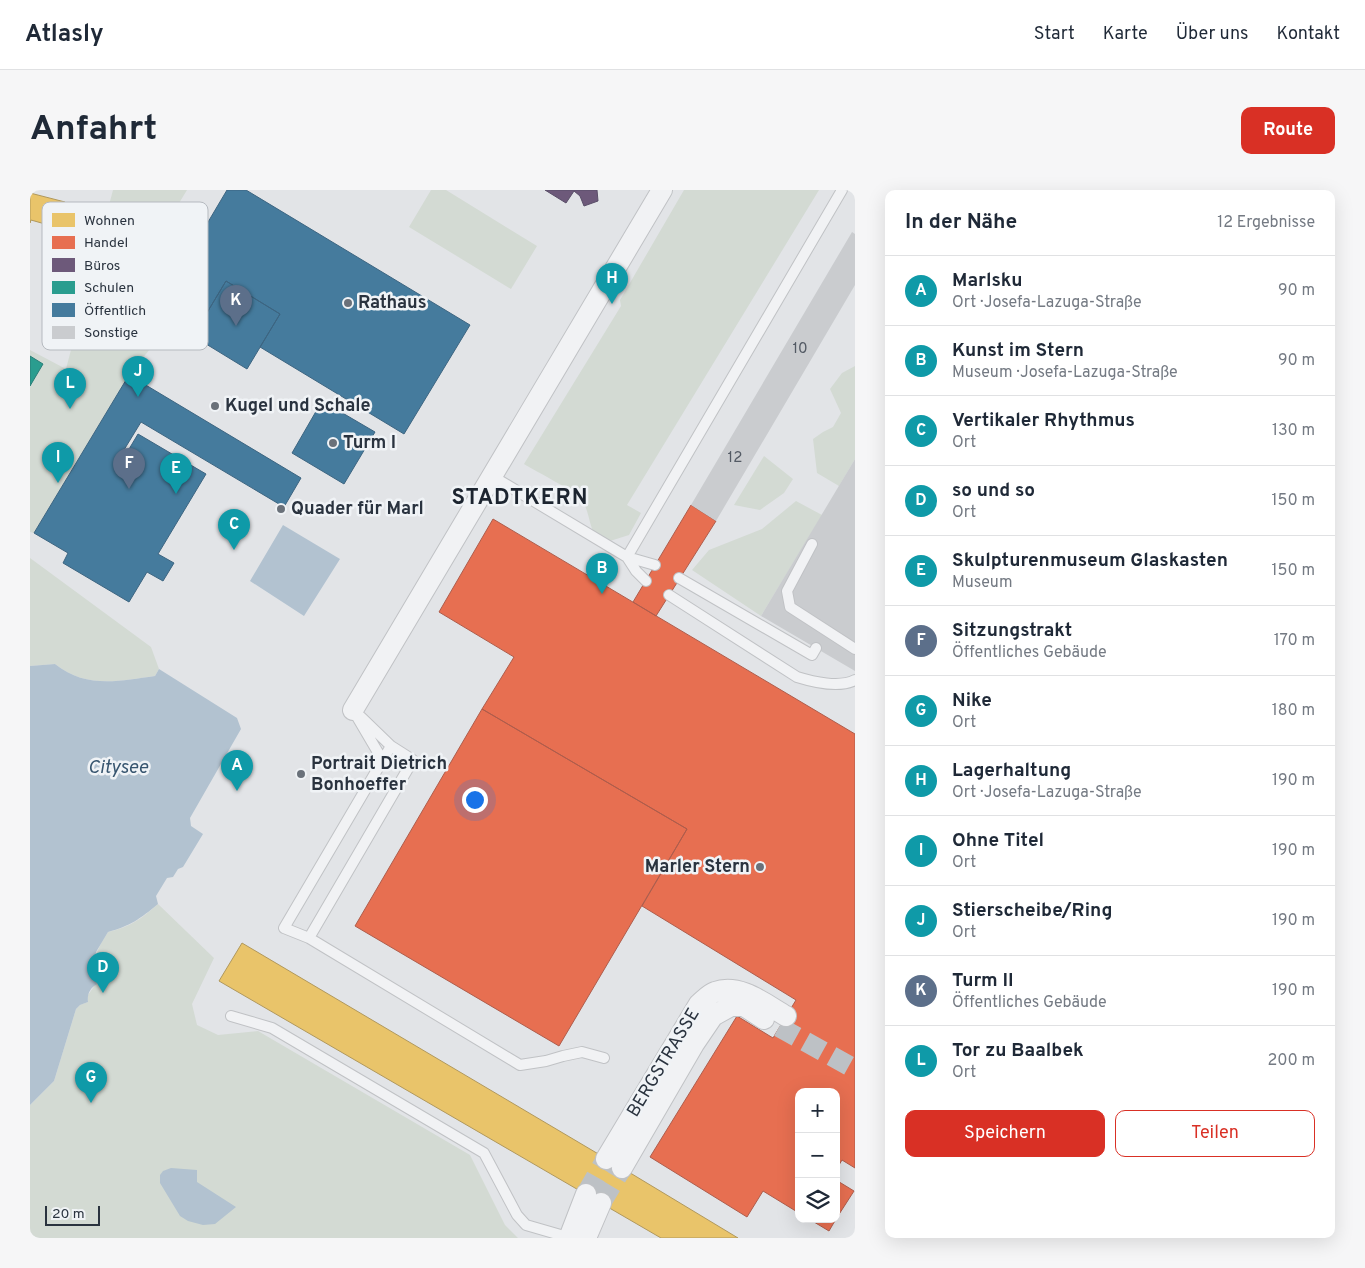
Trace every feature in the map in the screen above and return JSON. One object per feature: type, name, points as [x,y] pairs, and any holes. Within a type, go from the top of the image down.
[{"type":"street","points":[[352,710],[662,190]]},
{"type":"street","name":"BERGSTRASSE","points":[[730,989],[748,994],[764,1003],[783,1022],[744,1006],[731,1006],[713,1016],[614,1164],[699,1004],[713,992],[730,989]]},
{"type":"street","points":[[574,1238],[593,1198]]},
{"type":"lane","points":[[627,557],[842,190]]},
{"type":"lane","points":[[492,476],[540,503],[627,557],[655,565]]},
{"type":"lane","points":[[812,544],[787,590],[790,607],[855,649]]},
{"type":"lane","points":[[627,557],[636,571],[646,580]]},
{"type":"lane","points":[[680,578],[814,652]]},
{"type":"lane","points":[[669,595],[797,677],[813,682],[848,683],[855,680]]},
{"type":"lane","points":[[309,938],[413,760],[391,746],[352,710]]},
{"type":"lane","points":[[352,710],[383,761]]},
{"type":"lane","points":[[391,746],[284,928],[309,938],[520,1065],[582,1052],[604,1058]]},
{"type":"lane","points":[[231,1016],[272,1028],[484,1154],[517,1215],[526,1225],[574,1238]]},
{"type":"shaded area","points":[[113,190],[187,190],[180,202],[110,202]]},
{"type":"shaded area","points":[[431,190],[446,190],[537,246],[511,289],[409,227]]},
{"type":"shaded area","points":[[684,190],[819,190],[627,505],[641,513],[629,535],[610,541],[595,536],[586,509],[579,496],[524,464],[621,306],[620,300]]},
{"type":"shaded area","points":[[30,350],[66,369],[71,350],[149,350],[129,375],[34,533],[30,532]]},
{"type":"shaded area","points":[[855,366],[855,459],[839,486],[817,473],[813,439],[833,427],[841,413],[830,389],[842,373]]},
{"type":"shaded area","points":[[764,456],[793,479],[784,493],[760,510],[734,505]]},
{"type":"shaded area","points":[[796,501],[822,515],[761,616],[692,570],[709,550],[762,529]]},
{"type":"shaded area","points":[[30,558],[151,647],[159,669],[155,676],[103,681],[79,677],[55,664],[30,666]]},
{"type":"shaded area","points":[[158,904],[214,958],[192,1004],[197,1025],[218,1035],[258,1031],[470,1155],[505,1225],[518,1238],[30,1238],[30,1105],[54,1081],[76,1009],[88,1002],[88,995],[95,985],[93,964],[108,932],[135,922]]},
{"type":"water","points":[[283,525],[340,559],[304,616],[250,581]]},
{"type":"water","name":"Citysee","points":[[55,664],[79,677],[103,681],[155,676],[159,669],[237,718],[241,729],[190,818],[191,826],[203,834],[183,867],[178,869],[173,877],[167,878],[156,896],[158,904],[134,921],[108,932],[96,952],[93,977],[97,984],[89,992],[88,1002],[76,1009],[54,1081],[30,1105],[30,666]]},
{"type":"water","points":[[171,1168],[197,1170],[197,1182],[236,1207],[215,1224],[203,1225],[188,1221],[180,1216],[160,1183],[160,1175],[163,1171]]},
{"type":"building: Wohnen","points":[[30,193],[65,202],[42,202],[42,223],[31,220],[30,223]]},
{"type":"building: Wohnen","points":[[242,943],[738,1238],[661,1238],[219,981]]},
{"type":"building: Handel","points":[[691,505],[716,521],[656,616],[633,602]]},
{"type":"building: Handel","name":"Marler Stern","points":[[493,519],[855,734],[855,1168],[842,1160],[840,1163],[840,1088],[795,1088],[795,1211],[763,1191],[747,1217],[650,1157],[737,1016],[773,1038],[796,1000],[642,906],[687,829],[482,709],[514,657],[439,612]]},
{"type":"building: Handel","points":[[482,709],[687,829],[559,1046],[355,926]]},
{"type":"building: Handel","points":[[840,1182],[854,1191],[840,1213]]},
{"type":"building: Handel","points":[[816,1223],[834,1223],[829,1231]]},
{"type":"building: Büros","points":[[545,190],[597,190],[598,201],[584,206],[580,196],[574,191],[566,203]]},
{"type":"building: Schulen","points":[[30,356],[43,364],[30,386]]},
{"type":"building: Öffentlich","name":"Rathaus","points":[[227,190],[246,190],[470,325],[404,434],[260,347],[280,314],[226,281],[208,311],[208,222]]},
{"type":"building: Öffentlich","points":[[226,281],[280,314],[247,369],[208,345],[208,311]]},
{"type":"building: Öffentlich","points":[[129,375],[301,478],[284,507],[141,422],[116,463],[119,466],[138,434],[206,474],[158,554],[174,563],[163,581],[147,572],[129,602],[63,563],[68,553],[34,533]]},
{"type":"building: Öffentlich","name":"Turm I","points":[[322,401],[375,432],[344,484],[292,453]]},
{"type":"building: Sonstige","points":[[852,232],[855,234],[855,285],[716,521],[691,505]]},
{"type":"building: Sonstige","points":[[855,459],[855,671],[761,616]]},
{"type":"tunnel","points":[[779,1027],[855,1069]]},
{"type":"tunnel","points":[[586,1194],[606,1159]]},
{"type":"tunnel","points":[[601,1203],[622,1168]]},
{"type":"place","name":"Rathaus","points":[[348,303]]},
{"type":"place","name":"Lagerhaltung","points":[[612,304]]},
{"type":"place","name":"Turm II","points":[[236,326]]},
{"type":"place","name":"Stierscheibe/Ring","points":[[138,397]]},
{"type":"place","name":"Kugel und Schale","points":[[215,406]]},
{"type":"place","name":"Tor zu Baalbek","points":[[70,409]]},
{"type":"place","name":"Turm I","points":[[333,443]]},
{"type":"place","name":"Ohne Titel","points":[[58,483]]},
{"type":"place","name":"Sitzungstrakt","points":[[129,489]]},
{"type":"place","name":"Skulpturenmuseum Glaskasten","points":[[176,494]]},
{"type":"place","name":"Quader für Marl","points":[[281,509]]},
{"type":"place","name":"Vertikaler Rhythmus","points":[[234,550]]},
{"type":"place","name":"Kunst im Stern","points":[[602,594]]},
{"type":"place","name":"Portrait Dietrich Bonhoeffer","points":[[301,774]]},
{"type":"place","name":"Marlsku","points":[[237,791]]},
{"type":"place","name":"Marler Stern","points":[[760,867]]},
{"type":"place","name":"so und so","points":[[103,993]]},
{"type":"place","name":"Nike","points":[[91,1103]]},
{"type":"district","name":"STADTKERN","points":[[520,498]]}]
